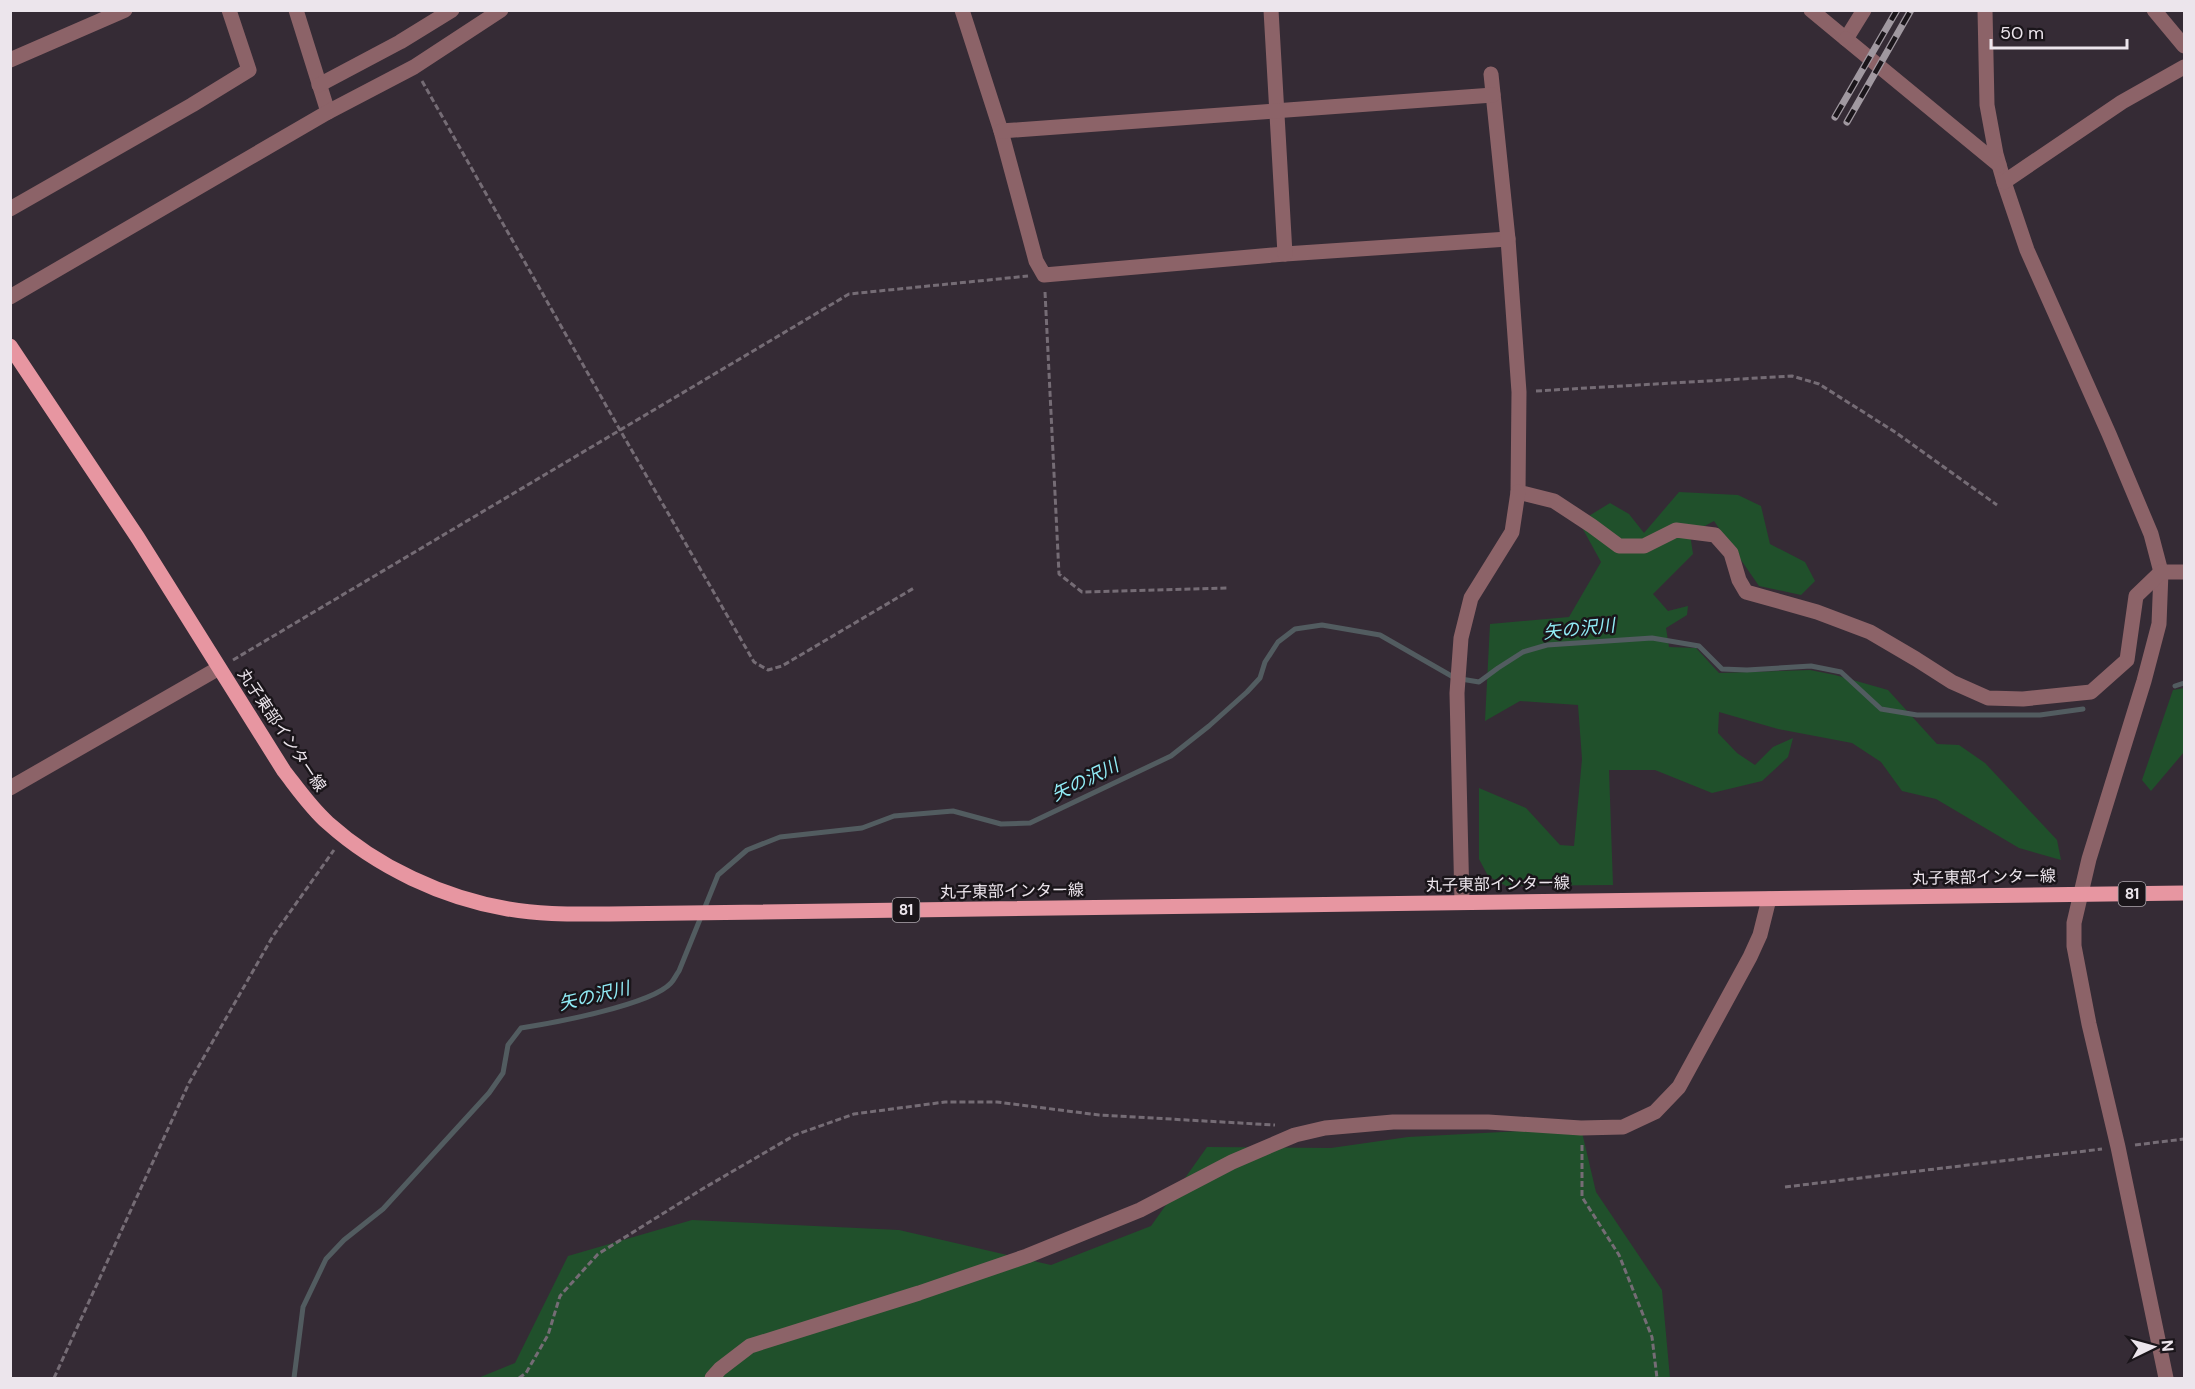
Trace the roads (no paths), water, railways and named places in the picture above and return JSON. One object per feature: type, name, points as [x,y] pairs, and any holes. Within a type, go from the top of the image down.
[{"type":"main road","name":"丸子東部インター線","points":[[10,346],[138,538],[284,771],[311,806],[344,837],[369,855],[426,884],[484,904],[533,912],[609,914],[2184,893]]},
{"type":"street","points":[[10,60],[125,10]]},
{"type":"street","points":[[10,209],[249,70],[229,10]]},
{"type":"street","points":[[296,10],[328,112]]},
{"type":"street","points":[[319,85],[400,42],[452,10]]},
{"type":"street","points":[[10,297],[328,112],[414,67],[501,10]]},
{"type":"street","points":[[962,10],[1001,131],[1036,261],[1044,275],[1285,254],[1508,239]]},
{"type":"street","points":[[1271,10],[1285,254]]},
{"type":"street","points":[[1811,10],[1999,165]]},
{"type":"street","points":[[1846,39],[1864,10]]},
{"type":"street","points":[[1985,10],[1986,105],[2004,182],[2027,250],[2151,534],[2161,572],[2159,624],[2145,681],[2106,802],[2080,894],[2074,923],[2074,946],[2166,1378]]},
{"type":"street","points":[[2154,10],[2184,46]]},
{"type":"street","points":[[2004,182],[2122,102],[2184,67]]},
{"type":"street","points":[[1462,902],[1457,693],[1461,638],[1471,598],[1512,532],[1518,492],[1519,392],[1508,239],[1491,74]]},
{"type":"street","points":[[1001,131],[1277,109],[1493,95]]},
{"type":"street","points":[[1518,492],[1554,501],[1593,525],[1619,546],[1644,546],[1676,530],[1715,535],[1731,553],[1739,580],[1746,592],[1817,612],[1870,632],[1952,682],[1988,698],[2022,699],[2091,692],[2127,660],[2136,596],[2161,572],[2184,572]]},
{"type":"street","points":[[10,788],[219,668]]},
{"type":"street","points":[[712,1378],[750,1346],[1027,1256],[1140,1210],[1232,1162],[1295,1135],[1325,1128],[1393,1122],[1488,1122],[1581,1128],[1623,1127],[1655,1112],[1679,1087],[1753,950],[1760,935],[1769,899]]},
{"type":"waterway","name":"矢の沢川","points":[[294,1378],[303,1307],[326,1259],[344,1240],[383,1209],[489,1093],[503,1073],[508,1045],[521,1028],[623,1006],[644,999],[671,983],[679,971],[718,875],[747,850],[780,837],[862,828],[894,816],[953,811],[1001,824],[1030,823],[1171,756],[1247,692],[1260,678],[1265,662],[1278,642],[1295,629],[1322,625],[1380,635],[1455,678],[1479,682],[1523,652],[1547,645],[1652,638],[1699,646],[1722,669],[1747,670],[1811,666],[1841,672],[1881,709],[1917,715],[2040,715],[2083,709]]},
{"type":"waterway","name":"矢の沢川","points":[[2175,686],[2184,683]]},
{"type":"railway","points":[[1835,117],[1897,10]]},
{"type":"railway","points":[[1847,122],[1911,10]]}]
